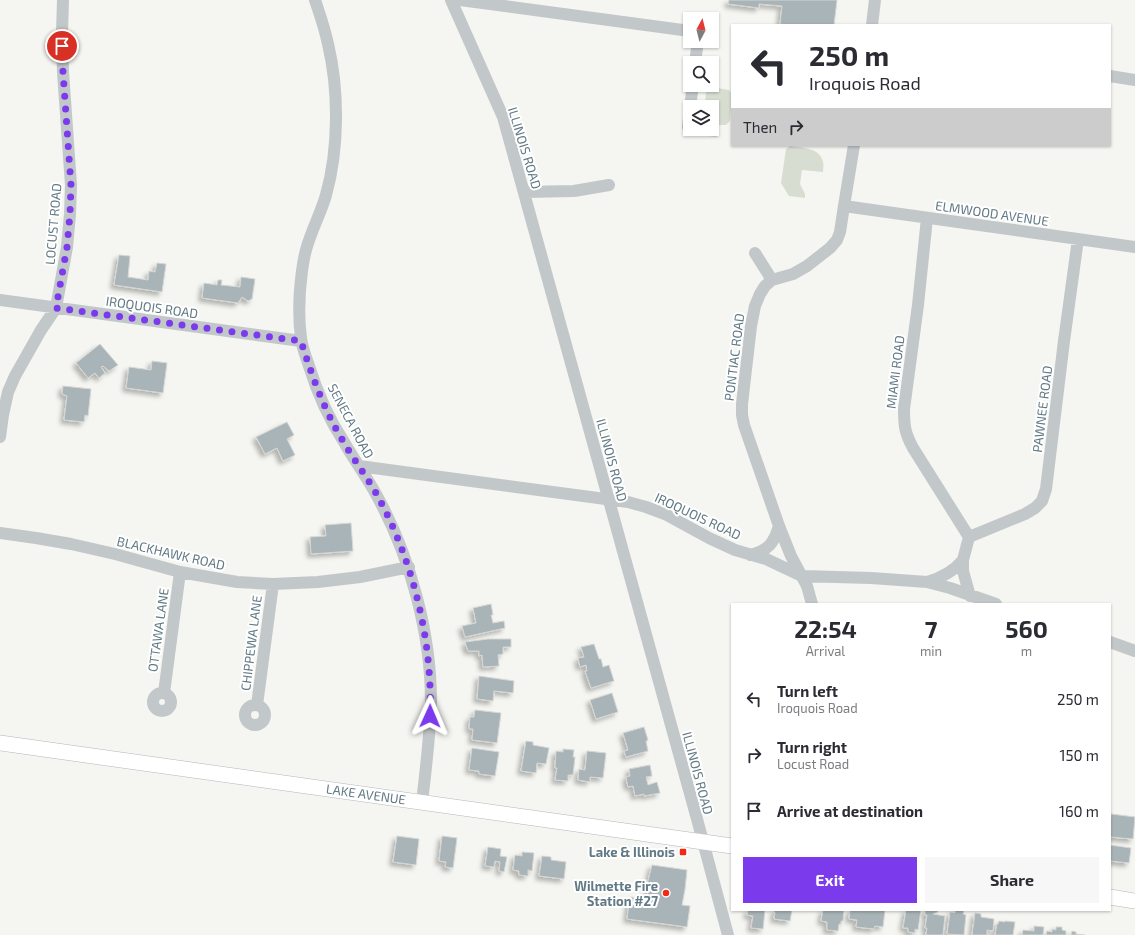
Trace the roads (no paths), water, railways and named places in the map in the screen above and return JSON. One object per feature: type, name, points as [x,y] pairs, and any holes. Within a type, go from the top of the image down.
[{"type":"main road","name":"LAKE AVENUE","points":[[0,743],[731,846]]},
{"type":"main road","points":[[1111,897],[1135,901]]},
{"type":"street","name":"LOCUST ROAD","points":[[0,437],[8,392],[15,376],[41,330],[56,308],[67,247],[71,185],[63,72],[63,0]]},
{"type":"street","name":"SENECA ROAD","points":[[315,0],[331,58],[336,123],[332,166],[326,196],[305,253],[300,288],[299,312],[301,341],[312,376],[324,406],[343,441],[377,495],[391,523],[408,567],[420,610],[426,639],[431,700],[428,748],[422,802]]},
{"type":"street","name":"ILLINOIS ROAD","points":[[451,0],[503,117],[728,935]]},
{"type":"street","points":[[460,0],[683,30]]},
{"type":"street","points":[[872,24],[875,0]]},
{"type":"street","points":[[1111,76],[1135,80]]},
{"type":"street","points":[[755,254],[772,280],[793,274],[807,266],[830,248],[837,240],[840,232],[854,146]]},
{"type":"street","points":[[524,192],[574,191],[609,185]]},
{"type":"street","name":"ELMWOOD AVENUE","points":[[844,206],[1135,247]]},
{"type":"street","name":"MIAMI ROAD","points":[[927,218],[918,305],[904,409],[904,423],[906,436],[969,537]]},
{"type":"street","name":"PAWNEE ROAD","points":[[969,537],[1025,514],[1042,501],[1046,489],[1078,239]]},
{"type":"street","name":"PONTIAC ROAD","points":[[772,280],[765,286],[755,306],[751,326],[742,415],[744,425],[779,526],[791,556],[807,586],[812,603]]},
{"type":"street","name":"IROQUOIS ROAD","points":[[0,300],[301,341]]},
{"type":"street","name":"IROQUOIS ROAD","points":[[359,466],[628,502],[665,514],[709,538],[735,550],[766,559],[802,576],[877,578],[927,582],[950,588],[993,603]]},
{"type":"street","points":[[750,555],[759,553],[766,549],[776,536],[779,526]]},
{"type":"street","name":"BLACKHAWK ROAD","points":[[0,533],[71,544],[115,554],[180,572],[237,582],[273,584],[318,582],[360,577],[408,567]]},
{"type":"street","points":[[969,537],[963,560],[963,571],[970,596]]},
{"type":"street","points":[[927,582],[938,579],[950,572],[963,560]]},
{"type":"street","name":"OTTAWA LANE","points":[[164,693],[180,572]]},
{"type":"street","name":"CHIPPEWA LANE","points":[[257,705],[273,584]]},
{"type":"street","points":[[1111,642],[1135,651]]},
{"type":"place","name":"Lake & Illinois","points":[[683,852]]},
{"type":"place","name":"Wilmette Fire Station #27","points":[[666,893]]}]
